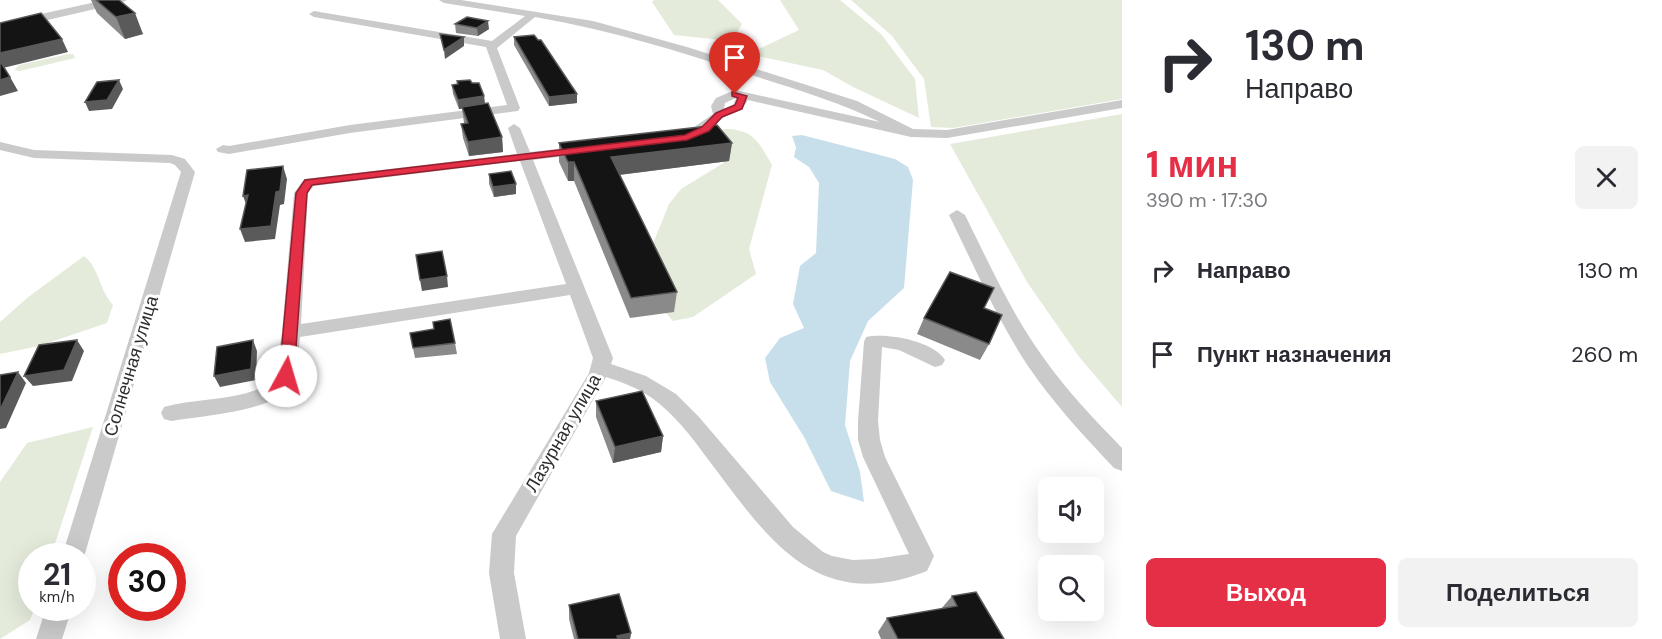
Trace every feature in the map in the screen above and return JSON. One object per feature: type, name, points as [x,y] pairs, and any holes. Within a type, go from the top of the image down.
[{"type":"street","points":[[0,27],[117,0]]},
{"type":"street","points":[[444,0],[593,24],[683,49],[853,104],[911,133]]},
{"type":"street","points":[[314,14],[494,45]]},
{"type":"street","points":[[223,149],[229,150],[350,129],[514,108],[491,47],[533,14]]},
{"type":"street","points":[[675,139],[697,134],[719,115],[739,107],[739,95],[911,133],[947,134],[1122,104]]},
{"type":"street","name":"Лазурная улица","points":[[513,639],[500,569],[499,553],[504,534],[601,368],[603,358],[514,128]]},
{"type":"street","name":"Солнечная улица","points":[[0,146],[34,154],[172,159],[184,165],[188,176],[78,543]]},
{"type":"street","points":[[171,412],[249,400],[273,392],[282,384],[286,376],[291,332],[301,193],[309,183],[593,149]]},
{"type":"street","points":[[957,215],[1006,312],[1034,360],[1069,404],[1122,462]]},
{"type":"street","points":[[291,332],[577,288]]},
{"type":"street","points":[[601,368],[624,374],[645,384],[676,406],[785,536],[803,551],[833,568],[875,571],[918,563],[922,556],[874,457],[869,440],[873,342],[888,341],[935,360]]},
{"type":"street","points":[[49,639],[55,621]]},
{"type":"green space","points":[[654,0],[718,0],[742,24],[732,41],[674,35],[652,2]]},
{"type":"green space","points":[[780,0],[840,0],[881,34],[915,79],[919,118],[823,70],[748,54],[799,30]]},
{"type":"green space","points":[[851,0],[1122,0],[1122,99],[953,128],[931,127],[924,79],[892,36]]},
{"type":"green space","points":[[73,54],[75,58],[20,71],[14,70],[19,65]]},
{"type":"green space","points":[[1122,114],[1122,407],[1080,358],[1027,282],[950,144]]},
{"type":"green space","points":[[724,129],[742,131],[754,138],[772,165],[749,249],[756,274],[693,317],[673,321],[665,312],[652,246],[669,204],[681,189],[725,162],[712,134]]},
{"type":"green space","points":[[84,256],[93,266],[113,305],[107,323],[39,346],[0,354],[0,322],[27,298]]},
{"type":"green space","points":[[93,427],[55,543],[18,543],[18,621],[28,621],[0,639],[0,482],[27,443]]},
{"type":"water","points":[[802,135],[895,159],[908,167],[913,180],[904,288],[868,321],[850,361],[845,425],[860,472],[864,502],[831,491],[804,437],[770,382],[765,358],[780,338],[804,328],[793,304],[800,266],[816,253],[819,183],[809,167],[794,157],[796,147],[792,136]]},
{"type":"building","points":[[96,0],[119,0],[135,13],[116,17]]},
{"type":"building","points":[[41,13],[62,39],[0,53],[0,23]]},
{"type":"building","points":[[467,17],[488,21],[477,28],[455,24]]},
{"type":"building","points":[[440,34],[464,37],[444,50]]},
{"type":"building","points":[[534,35],[541,40],[577,94],[549,97],[514,37]]},
{"type":"building","points":[[0,61],[10,77],[0,80]]},
{"type":"building","points":[[119,80],[107,100],[85,102],[97,82]]},
{"type":"building","points":[[470,80],[472,83],[479,83],[484,96],[458,100],[452,85],[458,84],[457,81]]},
{"type":"building","points":[[488,103],[502,137],[468,142],[461,124],[468,123],[462,107]]},
{"type":"building","points":[[717,125],[732,143],[611,157],[677,292],[631,298],[574,162],[568,162],[559,143]]},
{"type":"building","points":[[283,166],[280,191],[276,192],[271,226],[240,229],[248,195],[243,196],[247,170]]},
{"type":"building","points":[[511,171],[516,184],[493,187],[489,174]]},
{"type":"building","points":[[442,251],[447,276],[420,280],[416,255]]},
{"type":"building","points":[[950,272],[994,288],[984,308],[1002,315],[989,344],[924,318]]},
{"type":"building","points":[[450,319],[455,343],[413,348],[410,333],[434,329],[433,322]]},
{"type":"building","points":[[77,340],[64,370],[24,376],[39,345]]},
{"type":"building","points":[[253,340],[251,369],[214,376],[217,347]]},
{"type":"building","points":[[18,372],[0,410],[0,375]]},
{"type":"building","points":[[642,391],[663,436],[615,447],[596,401]]},
{"type":"building","points":[[976,592],[1004,639],[898,639],[887,618],[957,606],[952,596]]},
{"type":"building","points":[[619,594],[631,633],[617,636],[618,639],[578,639],[569,605]]},
{"type":"route","points":[[286,376],[301,193],[309,183],[687,137],[705,129],[719,115],[729,113],[739,107],[743,96],[735,94]]}]
